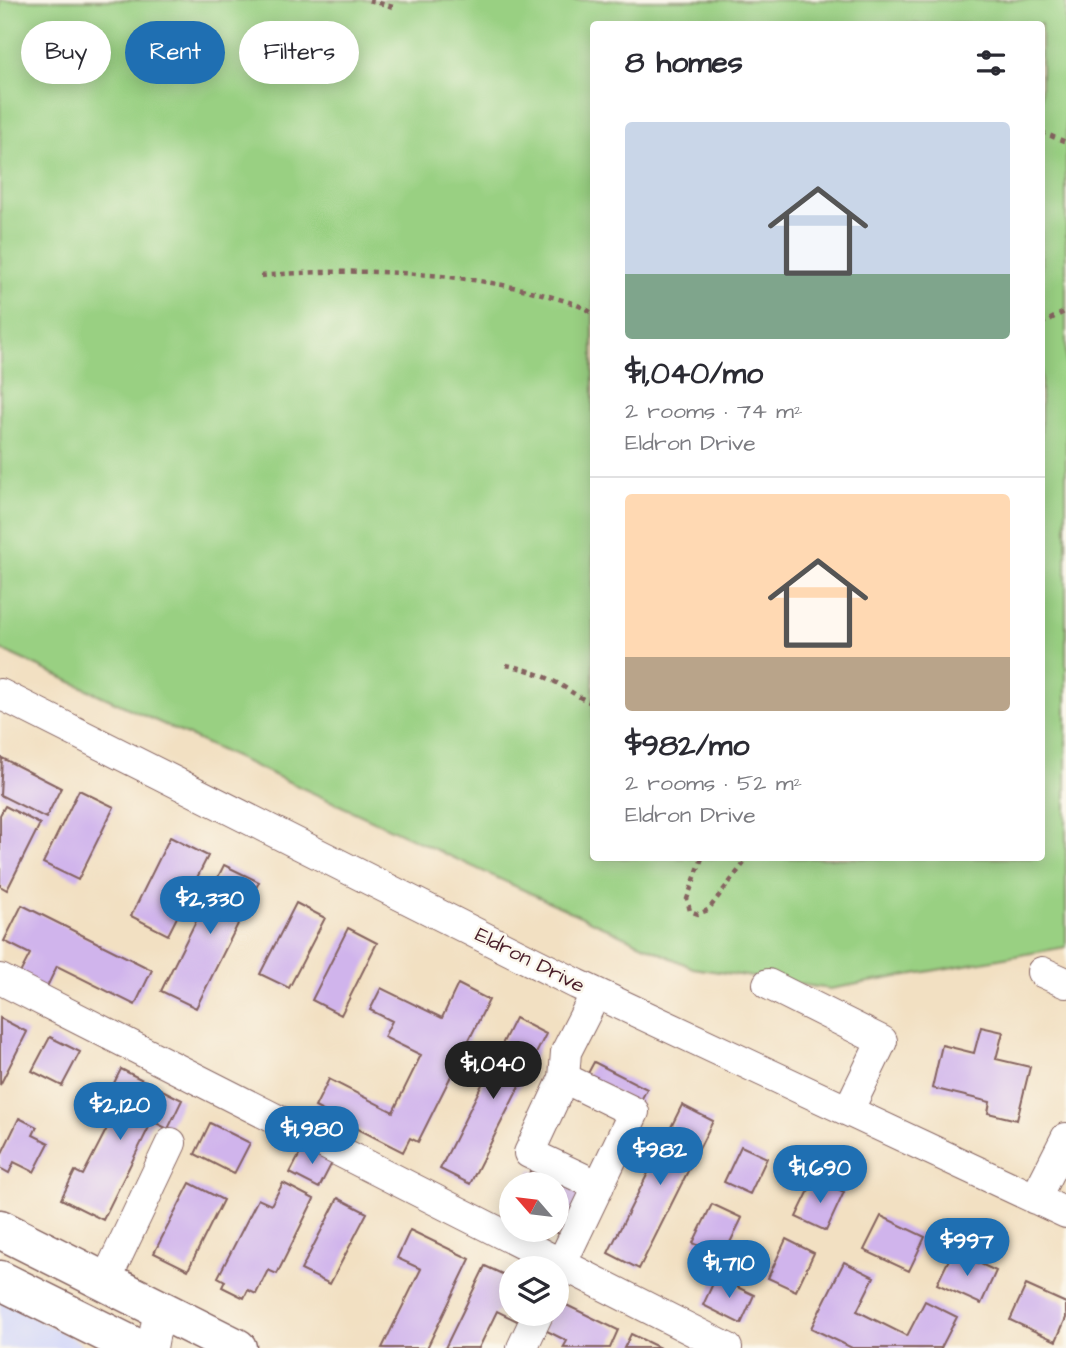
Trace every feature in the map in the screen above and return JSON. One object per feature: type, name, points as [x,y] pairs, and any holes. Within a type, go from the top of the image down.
[{"type":"main road","points":[[0,1229],[237,1348]]},
{"type":"main road","points":[[0,1279],[134,1347]]},
{"type":"street","name":"Eldron Drive","points":[[0,694],[596,993],[1066,1213]]},
{"type":"street","points":[[0,979],[532,1256]]},
{"type":"street","points":[[768,984],[882,1041],[848,1111]]},
{"type":"street","points":[[596,993],[566,1052],[564,1078],[528,1153],[599,1186]]},
{"type":"street","points":[[564,1078],[634,1112],[566,1256]]},
{"type":"street","points":[[1035,1199],[1066,1138]]},
{"type":"street","points":[[105,1282],[171,1143]]},
{"type":"street","points":[[569,1275],[727,1348]]},
{"type":"street","points":[[134,1347],[159,1309]]},
{"type":"street","points":[[522,1348],[532,1326]]},
{"type":"path","points":[[369,0],[393,7]]},
{"type":"path","points":[[1045,134],[1066,142]]},
{"type":"path","points":[[261,276],[328,271],[447,277],[506,285],[582,306],[590,312]]},
{"type":"path","points":[[1045,322],[1066,311]]},
{"type":"path","points":[[506,665],[547,678],[590,703]]},
{"type":"path","points":[[701,861],[687,900],[690,911],[698,914],[708,910],[746,861]]},
{"type":"shaded area","points":[[0,1301],[78,1341],[83,1348],[0,1348]]},
{"type":"green space","points":[[0,0],[1066,0],[1066,947],[830,989],[693,968],[0,649]]},
{"type":"building","points":[[2,758],[61,788],[46,818],[0,795]]},
{"type":"building","points":[[79,790],[114,807],[78,880],[43,863]]},
{"type":"building","points":[[5,806],[40,824],[7,890],[0,886],[0,815]]},
{"type":"building","points":[[170,837],[208,856],[168,935],[131,916]]},
{"type":"building","points":[[224,865],[259,882],[196,1008],[161,991]]},
{"type":"building","points":[[296,903],[325,918],[289,988],[260,974]]},
{"type":"building","points":[[22,905],[152,970],[135,1005],[57,966],[45,991],[18,977],[30,954],[4,941]]},
{"type":"building","points":[[348,928],[377,943],[341,1015],[312,1000]]},
{"type":"building","points":[[458,984],[489,1000],[418,1142],[410,1138],[403,1152],[315,1107],[329,1079],[393,1112],[421,1055],[384,1037],[392,1021],[370,1010],[381,988],[442,1018]]},
{"type":"building","points":[[0,1018],[27,1032],[0,1085]]},
{"type":"building","points":[[515,1018],[546,1034],[470,1184],[440,1169]]},
{"type":"building","points":[[981,1027],[1003,1032],[996,1059],[1030,1067],[1017,1120],[988,1113],[990,1102],[932,1088],[942,1045],[974,1053]]},
{"type":"building","points":[[50,1037],[80,1052],[62,1086],[32,1071]]},
{"type":"building","points":[[594,1062],[647,1089],[639,1104],[586,1077]]},
{"type":"building","points":[[121,1069],[182,1100],[168,1129],[152,1121],[103,1220],[61,1199],[75,1171],[83,1175],[119,1105],[106,1099]]},
{"type":"building","points":[[682,1105],[713,1121],[639,1269],[608,1253]]},
{"type":"building","points":[[19,1118],[37,1127],[33,1135],[49,1143],[34,1172],[14,1162],[9,1173],[0,1168],[0,1157]]},
{"type":"building","points":[[210,1123],[250,1143],[234,1174],[195,1154]]},
{"type":"building","points":[[305,1144],[334,1159],[319,1188],[290,1173]]},
{"type":"building","points":[[741,1146],[767,1158],[750,1194],[724,1182]]},
{"type":"building","points":[[815,1178],[844,1192],[826,1231],[796,1217]]},
{"type":"building","points":[[190,1183],[223,1200],[188,1270],[154,1253]]},
{"type":"building","points":[[283,1183],[314,1199],[277,1274],[268,1270],[256,1294],[248,1290],[244,1298],[222,1287],[225,1281],[218,1277],[258,1199],[271,1205]]},
{"type":"building","points":[[569,1188],[585,1196],[569,1229]]},
{"type":"building","points":[[338,1198],[367,1213],[330,1284],[301,1270]]},
{"type":"building","points":[[712,1204],[742,1218],[723,1257],[693,1243]]},
{"type":"building","points":[[881,1216],[925,1237],[909,1271],[864,1250]]},
{"type":"building","points":[[410,1230],[470,1259],[427,1348],[382,1348],[421,1269],[397,1258]]},
{"type":"building","points":[[786,1239],[814,1253],[796,1291],[768,1278]]},
{"type":"building","points":[[953,1251],[996,1271],[981,1304],[937,1284]]},
{"type":"building","points":[[844,1262],[874,1277],[857,1311],[907,1336],[925,1301],[957,1317],[941,1348],[852,1348],[811,1328]]},
{"type":"building","points":[[485,1266],[499,1272],[499,1312],[497,1311],[479,1348],[445,1348]]},
{"type":"building","points":[[716,1277],[754,1295],[741,1324],[703,1305]]},
{"type":"building","points":[[1026,1285],[1066,1303],[1066,1318],[1056,1341],[1010,1320]]},
{"type":"building","points":[[569,1306],[618,1330],[610,1348],[563,1348],[567,1341],[543,1329],[544,1326],[569,1326]]},
{"type":"building","points":[[631,1334],[660,1348],[624,1348]]}]
